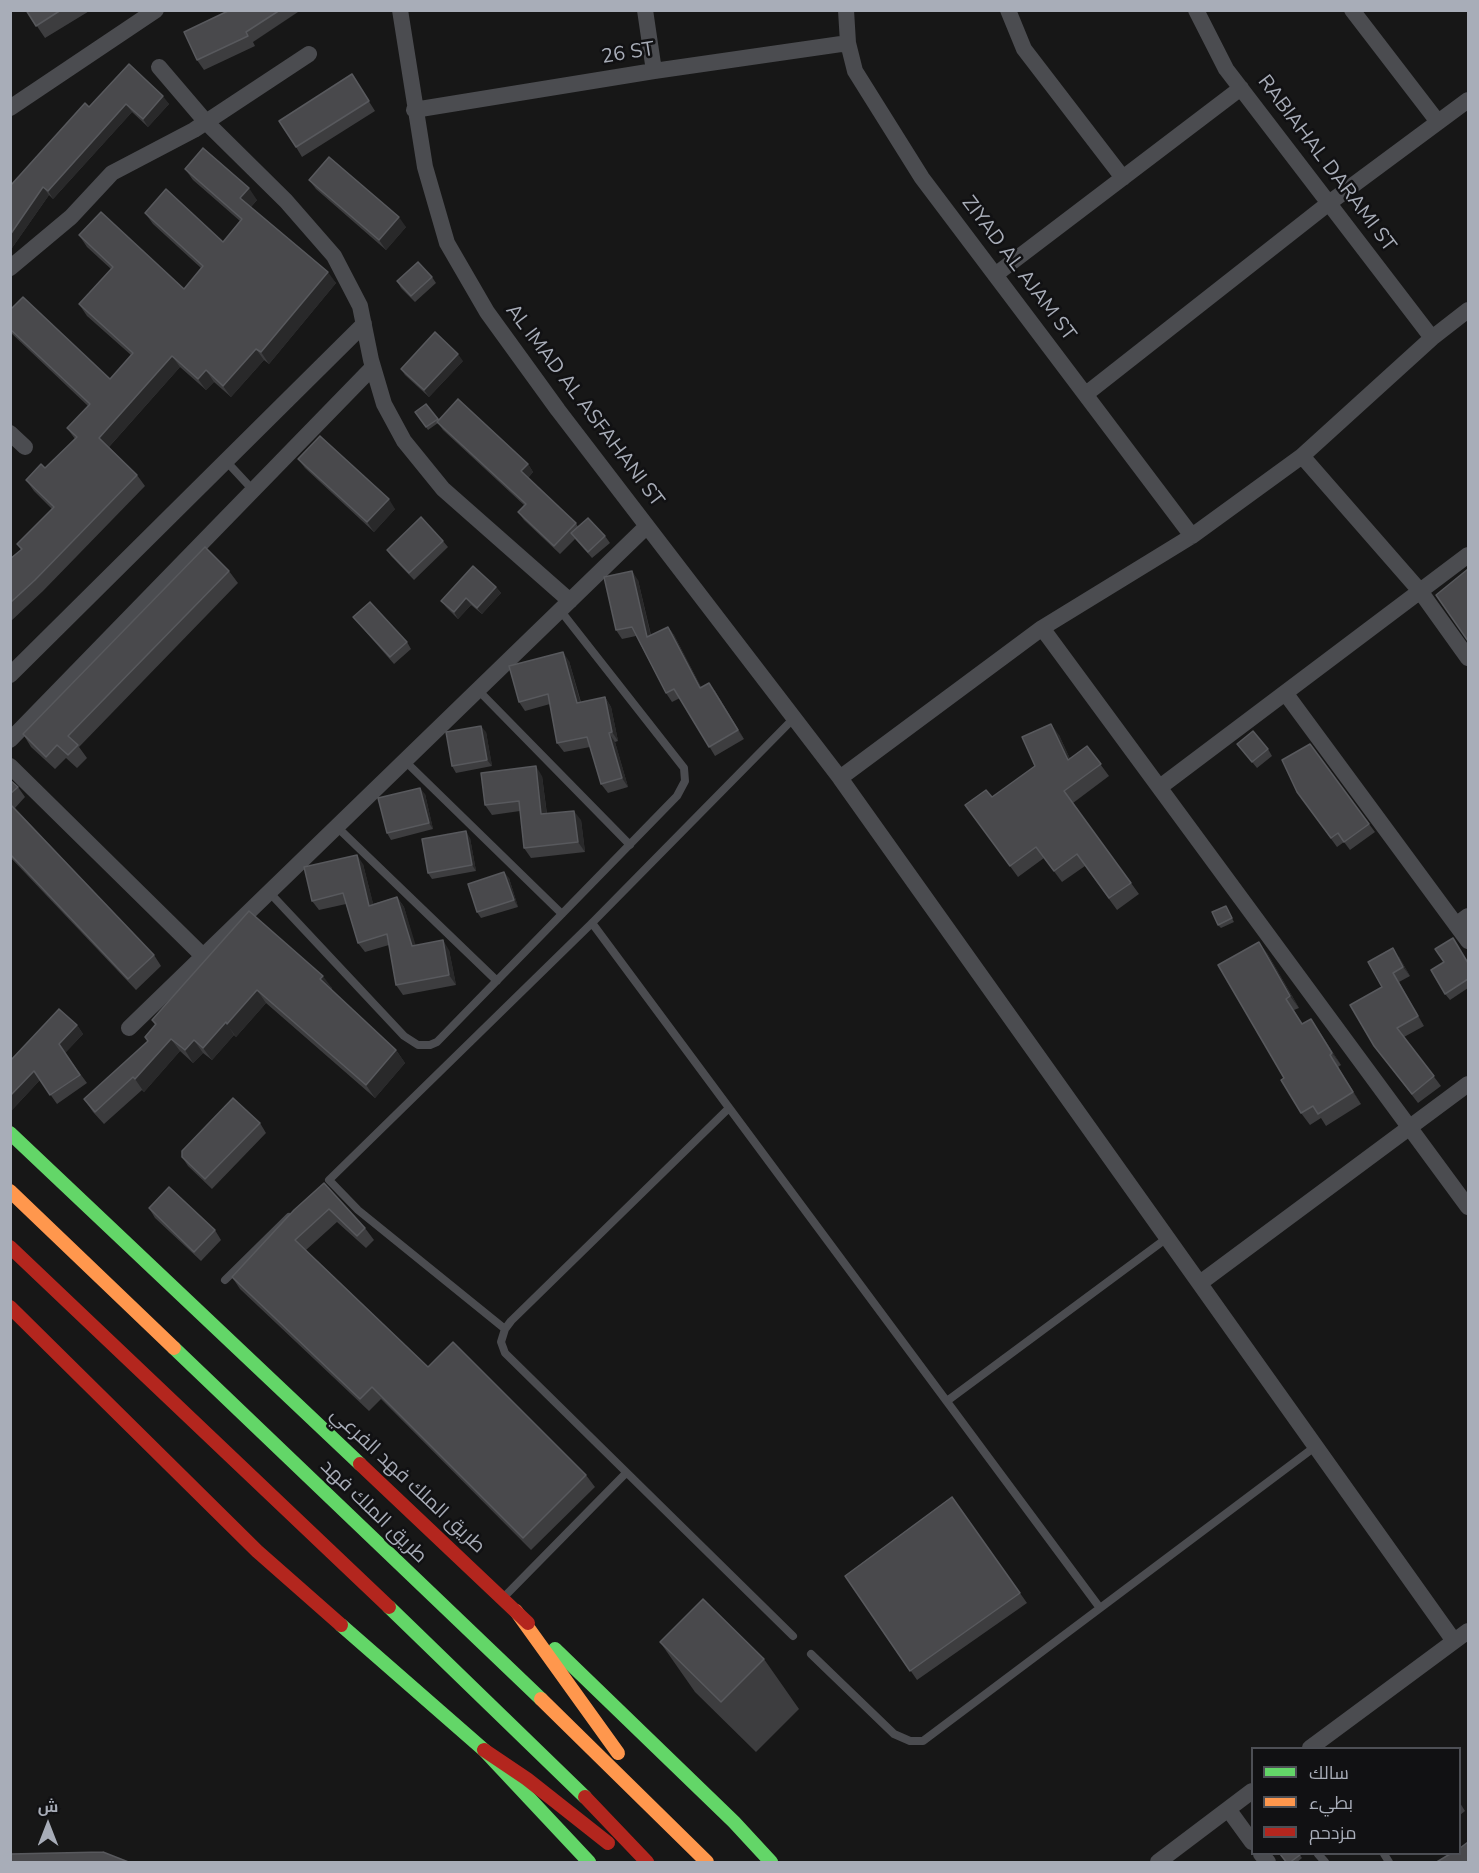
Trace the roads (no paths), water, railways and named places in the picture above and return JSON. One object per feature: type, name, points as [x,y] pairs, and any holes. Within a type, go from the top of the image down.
[{"type":"main road","name":"طريق الملك فهد الفرعي","points":[[10,1133],[503,1598],[734,1822],[771,1863]]},
{"type":"main road","name":"طريق الملك فهد","points":[[10,1191],[707,1863]]},
{"type":"main road","points":[[10,1246],[558,1767],[647,1863]]},
{"type":"main road","points":[[10,1307],[257,1551],[484,1750],[589,1863]]},
{"type":"main road","points":[[516,1611],[671,1827]]},
{"type":"main road","points":[[484,1750],[527,1779],[632,1863]]},
{"type":"street","points":[[10,108],[156,10]]},
{"type":"street","name":"AL IMAD AL ASFAHANI ST","points":[[400,10],[414,110],[425,167],[447,243],[487,312],[840,778],[1454,1641]]},
{"type":"street","points":[[645,10],[654,71]]},
{"type":"street","name":"ZIYAD AL AJAM ST","points":[[846,10],[848,43],[855,71],[922,178],[1192,536]]},
{"type":"street","points":[[1008,10],[1024,50],[1123,178]]},
{"type":"street","name":"RABIAHAL DARAMI ST","points":[[1196,10],[1226,69],[1432,338]]},
{"type":"street","points":[[1352,10],[1438,122]]},
{"type":"street","name":"26 ST","points":[[414,110],[654,71],[848,43]]},
{"type":"street","points":[[10,268],[71,218],[112,173],[206,122],[309,54]]},
{"type":"street","points":[[159,67],[206,122],[286,201],[334,256],[360,306],[373,367],[384,404],[404,441],[443,489],[565,605]]},
{"type":"street","points":[[995,275],[1241,88]]},
{"type":"street","points":[[1086,394],[1329,203],[1468,100]]},
{"type":"street","points":[[840,778],[1042,628],[1192,536],[1302,456],[1432,338],[1468,310]]},
{"type":"street","points":[[10,675],[364,324]]},
{"type":"street","points":[[10,740],[373,367]]},
{"type":"street","points":[[10,433],[25,447]]},
{"type":"street","points":[[1302,456],[1420,591],[1468,658]]},
{"type":"street","points":[[129,1028],[647,526]]},
{"type":"street","points":[[1160,787],[1468,555]]},
{"type":"street","points":[[1042,628],[1468,1207]]},
{"type":"street","points":[[1286,694],[1462,920],[1468,941]]},
{"type":"street","points":[[10,766],[203,956]]},
{"type":"street","points":[[1200,1283],[1468,1084]]},
{"type":"street","points":[[1313,1747],[1468,1631]]},
{"type":"street","points":[[1158,1863],[1251,1792]]},
{"type":"street","points":[[1228,1809],[1251,1841]]},
{"type":"lane","points":[[226,461],[252,489]]},
{"type":"lane","points":[[268,892],[404,1036],[418,1045],[430,1045],[437,1042],[677,796],[685,781],[684,768],[565,605]]},
{"type":"lane","points":[[478,690],[630,845]]},
{"type":"lane","points":[[505,1329],[326,1183],[592,923],[794,718]]},
{"type":"lane","points":[[405,761],[562,914]]},
{"type":"lane","points":[[337,827],[497,981]]},
{"type":"lane","points":[[592,923],[1100,1608]]},
{"type":"lane","points":[[729,1108],[505,1329],[501,1342],[505,1353],[793,1636]]},
{"type":"lane","points":[[225,1280],[296,1210]]},
{"type":"lane","points":[[947,1401],[1167,1238]]},
{"type":"lane","points":[[811,1654],[894,1734],[910,1741],[923,1741],[1316,1446]]},
{"type":"lane","points":[[503,1598],[626,1473]]}]
